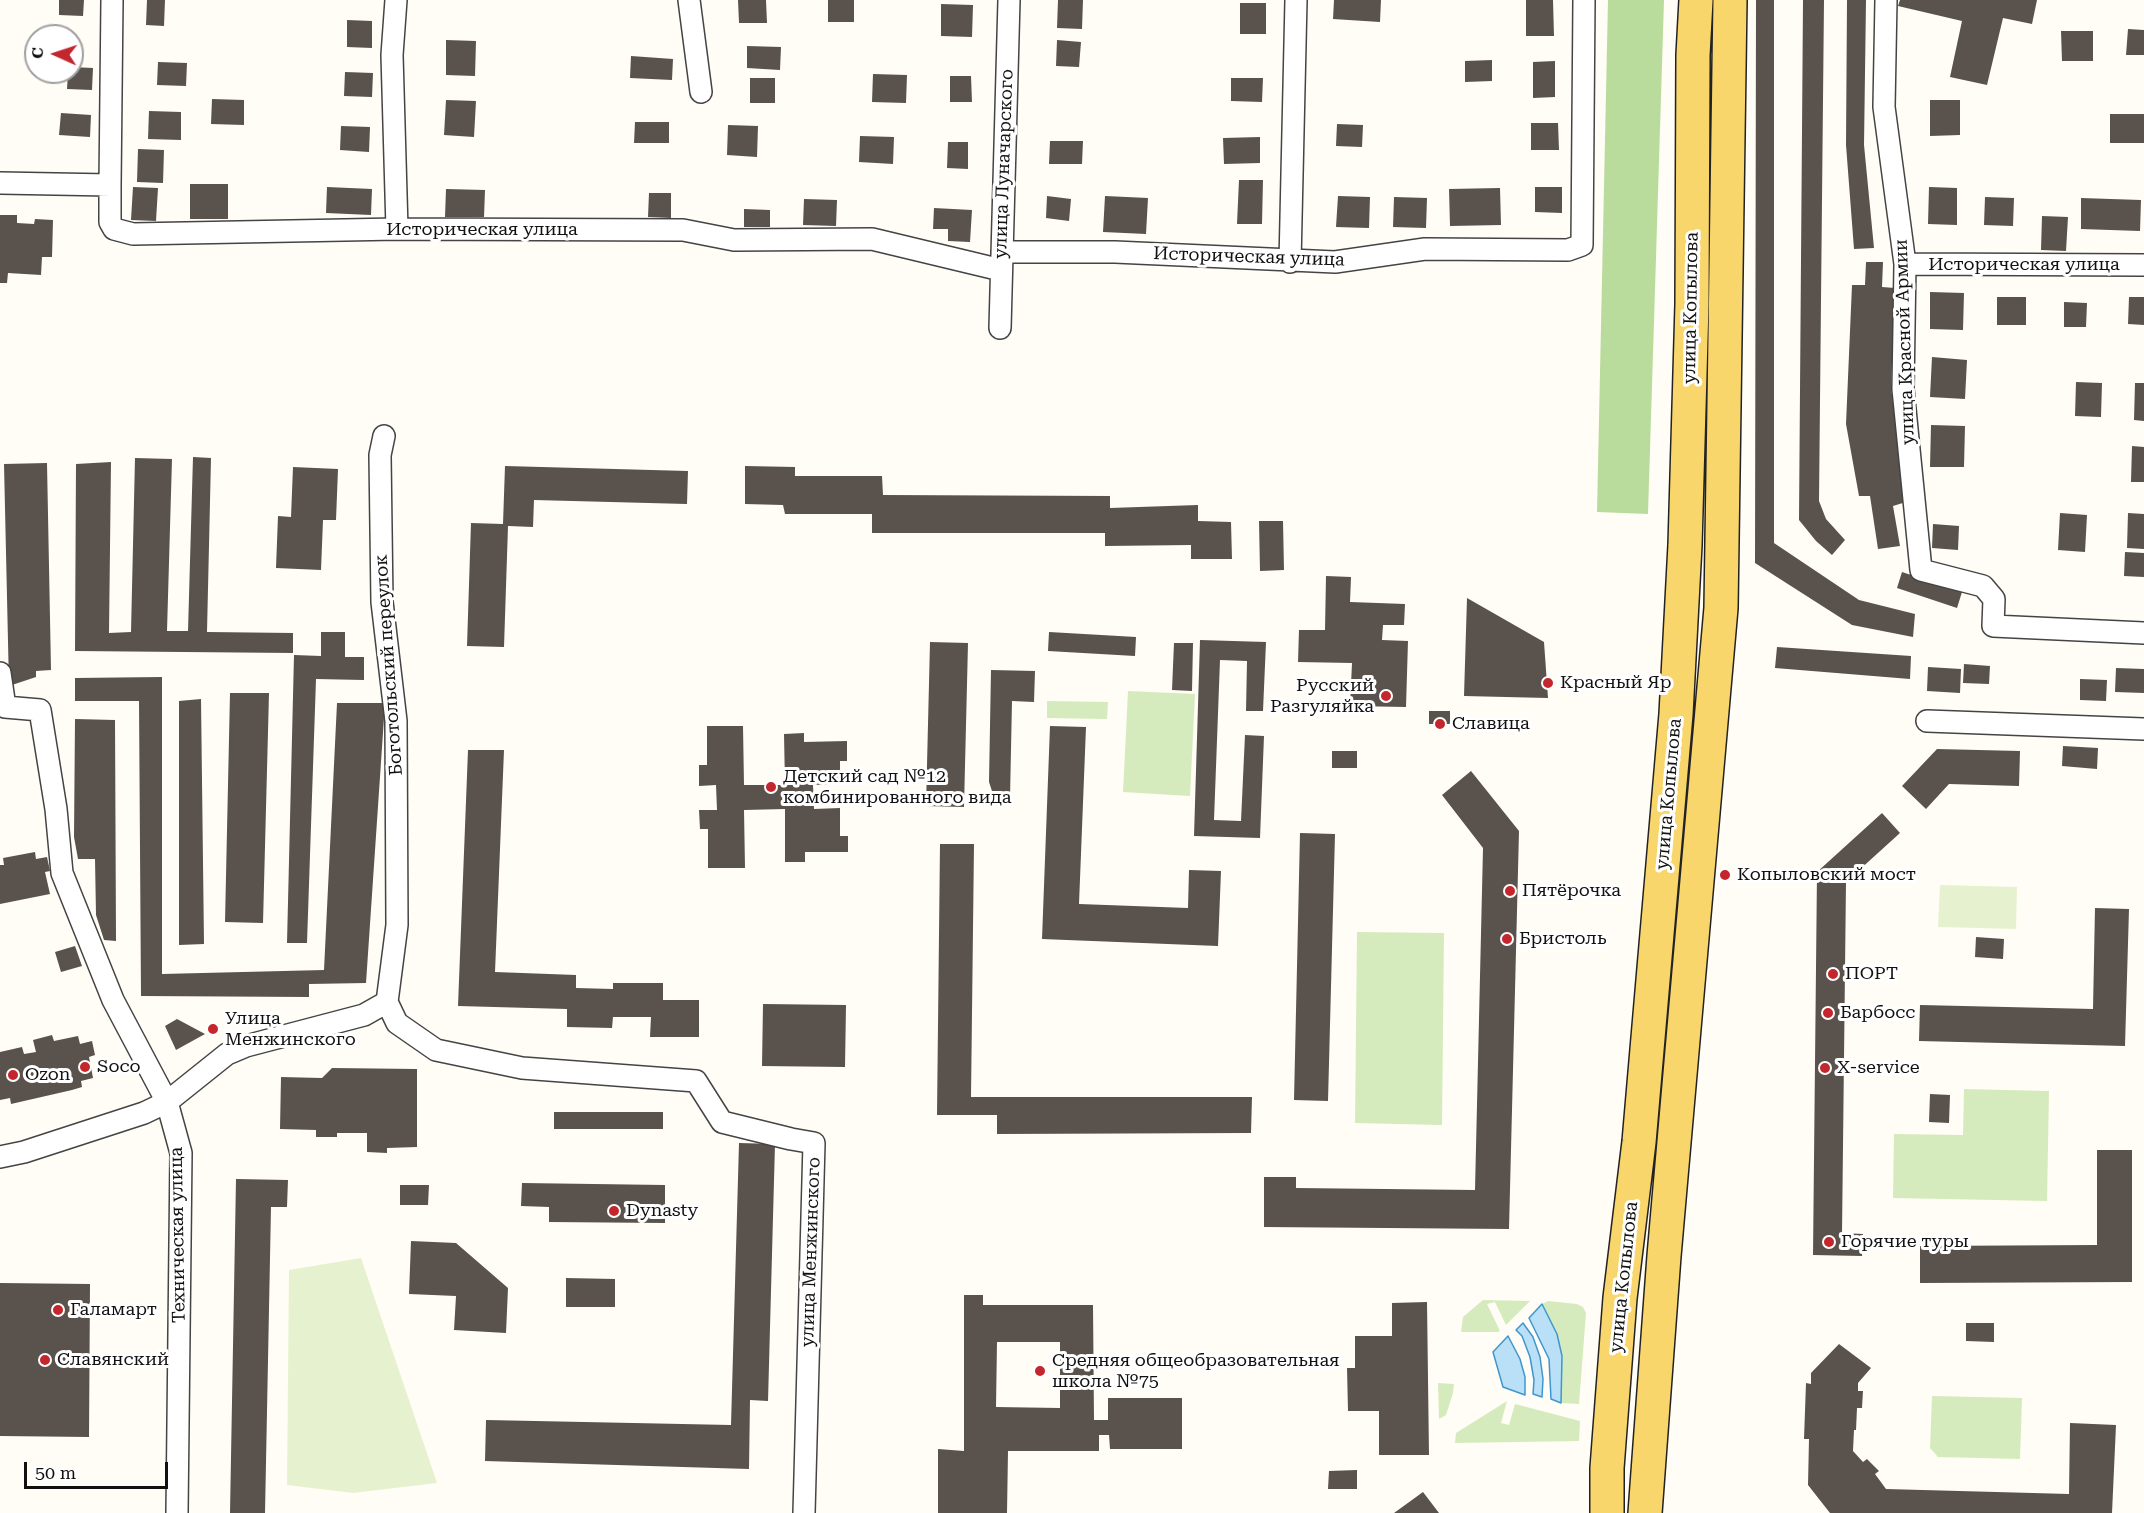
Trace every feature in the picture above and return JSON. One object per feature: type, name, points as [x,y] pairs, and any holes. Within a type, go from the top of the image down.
[{"type":"main road","name":"улица Копылова","points":[[1607,1513],[1606,1468],[1619,1309],[1639,1142],[1676,714],[1685,545],[1692,327],[1693,55],[1696,0]]},
{"type":"main road","name":"улица Копылова","points":[[1645,1513],[1664,1256],[1721,608],[1730,0]]},
{"type":"street","points":[[0,183],[110,185],[112,0]]},
{"type":"street","points":[[396,0],[392,55],[397,230]]},
{"type":"street","points":[[689,0],[701,92]]},
{"type":"street","name":"улица Луначарского","points":[[1000,328],[1010,0]]},
{"type":"street","points":[[1290,262],[1296,0]]},
{"type":"street","name":"Историческая улица","points":[[110,185],[110,222],[114,229],[133,234],[397,230],[683,230],[734,240],[872,239],[1001,261],[1115,252],[1290,262],[1335,262],[1425,249],[1568,250],[1582,245],[1584,0]]},
{"type":"street","name":"улица Красной Армии","points":[[1886,0],[1884,106],[1905,264],[1903,388],[1921,570],[1983,586],[1994,599],[1993,626],[2144,633]]},
{"type":"street","name":"Историческая улица","points":[[1905,264],[2144,265]]},
{"type":"street","name":"Боготольский переулок","points":[[384,436],[380,455],[382,602],[394,693],[396,733],[397,925],[387,1002]]},
{"type":"street","name":"Техническая улица","points":[[0,673],[5,707],[39,710],[56,809],[62,873],[109,991],[167,1102],[181,1153],[177,1513]]},
{"type":"street","points":[[1927,721],[2144,729]]},
{"type":"street","points":[[0,1157],[24,1152],[144,1113],[167,1102],[227,1054],[246,1046],[364,1015],[387,1002]]},
{"type":"street","name":"улица Менжинского","points":[[387,1002],[397,1023],[436,1050],[522,1068],[696,1081],[722,1122],[814,1143],[804,1513]]},
{"type":"green space","points":[[1608,0],[1664,0],[1648,514],[1597,512]]},
{"type":"green space","points":[[1128,691],[1195,694],[1190,796],[1123,792]]},
{"type":"green space","points":[[1047,701],[1108,702],[1107,719],[1047,718]]},
{"type":"green space","points":[[1940,885],[2017,887],[2016,929],[1938,927]]},
{"type":"green space","points":[[1357,932],[1444,933],[1442,1125],[1355,1123]]},
{"type":"green space","points":[[1964,1089],[2049,1091],[2047,1201],[1893,1198],[1894,1134],[1963,1135]]},
{"type":"green space","points":[[361,1258],[437,1483],[353,1493],[287,1485],[289,1270]]},
{"type":"green space","points":[[1483,1300],[1530,1301],[1506,1325],[1495,1302],[1487,1304],[1500,1331],[1461,1332],[1463,1317]]},
{"type":"green space","points":[[1548,1301],[1577,1304],[1583,1307],[1586,1313],[1579,1404],[1561,1403],[1562,1356],[1557,1334],[1542,1304]]},
{"type":"green space","points":[[1438,1383],[1454,1384],[1446,1415],[1439,1419]]},
{"type":"green space","points":[[1932,1396],[2022,1398],[2020,1459],[1938,1457],[1930,1448]]},
{"type":"green space","points":[[1507,1401],[1501,1423],[1509,1425],[1515,1404],[1580,1421],[1579,1441],[1455,1443],[1456,1433]]},
{"type":"water","points":[[1542,1304],[1557,1334],[1562,1356],[1561,1403],[1551,1399],[1549,1359],[1529,1318]]},
{"type":"water","points":[[1523,1323],[1533,1337],[1540,1357],[1543,1379],[1542,1397],[1533,1394],[1534,1380],[1530,1357],[1522,1336],[1516,1330]]},
{"type":"water","points":[[1508,1336],[1520,1359],[1525,1377],[1525,1395],[1503,1387],[1493,1352]]},
{"type":"building","points":[[59,0],[84,0],[83,16],[59,15]]},
{"type":"building","points":[[147,0],[165,0],[164,26],[146,25]]},
{"type":"building","points":[[738,0],[766,0],[767,23],[739,23]]},
{"type":"building","points":[[828,0],[854,0],[854,22],[828,22]]},
{"type":"building","points":[[1058,0],[1083,0],[1082,29],[1057,28]]},
{"type":"building","points":[[1334,0],[1381,0],[1380,22],[1333,19]]},
{"type":"building","points":[[1526,0],[1553,0],[1554,36],[1526,36]]},
{"type":"building","points":[[1756,0],[1774,0],[1774,543],[1859,600],[1915,614],[1913,637],[1852,625],[1755,563]]},
{"type":"building","points":[[1803,0],[1824,0],[1819,501],[1826,519],[1845,540],[1832,555],[1816,541],[1799,520]]},
{"type":"building","points":[[1847,0],[1866,0],[1864,145],[1874,248],[1854,249],[1846,145]]},
{"type":"building","points":[[1900,0],[2037,0],[2032,24],[2003,18],[1987,85],[1950,77],[1962,21],[1898,6]]},
{"type":"building","points":[[1240,3],[1266,3],[1266,34],[1240,34]]},
{"type":"building","points":[[941,4],[973,5],[972,37],[941,36]]},
{"type":"building","points":[[347,20],[372,21],[372,48],[347,47]]},
{"type":"building","points":[[2128,29],[2144,30],[2144,55],[2126,55]]},
{"type":"building","points":[[2061,31],[2093,31],[2093,61],[2062,61]]},
{"type":"building","points":[[446,40],[476,41],[475,76],[446,75]]},
{"type":"building","points":[[1057,40],[1081,42],[1079,67],[1056,66]]},
{"type":"building","points":[[747,46],[781,47],[780,70],[747,68]]},
{"type":"building","points":[[631,56],[673,59],[672,80],[630,78]]},
{"type":"building","points":[[1492,60],[1492,81],[1465,82],[1465,61]]},
{"type":"building","points":[[1555,61],[1555,97],[1533,98],[1533,62]]},
{"type":"building","points":[[158,62],[187,63],[186,86],[157,85]]},
{"type":"building","points":[[84,68],[93,68],[92,90],[67,89],[67,84],[84,84]]},
{"type":"building","points":[[345,72],[373,73],[372,97],[344,96]]},
{"type":"building","points":[[873,74],[907,75],[906,103],[872,102]]},
{"type":"building","points":[[950,76],[971,76],[972,102],[950,102]]},
{"type":"building","points":[[750,78],[775,78],[775,103],[750,103]]},
{"type":"building","points":[[1231,78],[1263,78],[1262,102],[1231,101]]},
{"type":"building","points":[[212,99],[244,100],[244,125],[211,124]]},
{"type":"building","points":[[446,100],[476,101],[474,137],[444,135]]},
{"type":"building","points":[[1930,100],[1960,100],[1960,135],[1930,136]]},
{"type":"building","points":[[149,111],[181,112],[181,140],[148,139]]},
{"type":"building","points":[[61,113],[91,115],[90,137],[59,135]]},
{"type":"building","points":[[2110,114],[2144,114],[2144,143],[2110,143]]},
{"type":"building","points":[[635,122],[669,122],[669,143],[634,143]]},
{"type":"building","points":[[1531,123],[1558,123],[1559,150],[1531,150]]},
{"type":"building","points":[[1337,124],[1363,125],[1362,147],[1336,146]]},
{"type":"building","points":[[728,125],[758,126],[757,157],[727,155]]},
{"type":"building","points":[[341,126],[370,127],[369,152],[340,150]]},
{"type":"building","points":[[860,136],[894,137],[893,164],[859,162]]},
{"type":"building","points":[[1260,137],[1260,163],[1224,164],[1223,138]]},
{"type":"building","points":[[1050,141],[1083,141],[1082,164],[1049,164]]},
{"type":"building","points":[[948,142],[968,142],[968,169],[947,168]]},
{"type":"building","points":[[138,149],[164,150],[163,183],[137,182]]},
{"type":"building","points":[[1239,180],[1263,180],[1262,224],[1237,224]]},
{"type":"building","points":[[190,184],[228,184],[228,219],[190,219]]},
{"type":"building","points":[[133,187],[158,188],[156,221],[131,220]]},
{"type":"building","points":[[327,187],[372,189],[371,215],[326,213]]},
{"type":"building","points":[[1535,187],[1562,187],[1562,213],[1535,212]]},
{"type":"building","points":[[1929,187],[1957,188],[1957,225],[1928,224]]},
{"type":"building","points":[[1500,188],[1501,225],[1450,226],[1449,189]]},
{"type":"building","points":[[446,189],[485,190],[484,217],[445,217]]},
{"type":"building","points":[[649,193],[671,193],[671,218],[648,217]]},
{"type":"building","points":[[1047,196],[1071,199],[1069,221],[1046,218]]},
{"type":"building","points":[[1105,196],[1148,198],[1146,234],[1103,232]]},
{"type":"building","points":[[1338,196],[1370,197],[1369,228],[1336,227]]},
{"type":"building","points":[[1394,197],[1427,198],[1426,228],[1393,227]]},
{"type":"building","points":[[1985,197],[2014,198],[2013,226],[1984,225]]},
{"type":"building","points":[[2081,198],[2141,200],[2140,231],[2081,229]]},
{"type":"building","points":[[804,199],[837,200],[836,226],[803,225]]},
{"type":"building","points":[[934,208],[972,210],[970,242],[948,241],[948,229],[933,229]]},
{"type":"building","points":[[744,209],[770,210],[770,227],[744,227]]},
{"type":"building","points":[[0,215],[17,215],[17,223],[34,224],[35,219],[53,220],[52,257],[42,257],[41,275],[8,273],[7,283],[0,283]]},
{"type":"building","points":[[2042,216],[2068,217],[2066,251],[2041,250]]},
{"type":"building","points":[[1866,262],[1883,262],[1882,287],[1895,288],[1891,388],[1906,502],[1893,506],[1900,546],[1878,549],[1870,496],[1859,496],[1846,424],[1852,285],[1865,285]]},
{"type":"building","points":[[1930,292],[1964,293],[1963,330],[1930,329]]},
{"type":"building","points":[[1997,297],[2026,297],[2026,325],[1997,325]]},
{"type":"building","points":[[2129,297],[2144,297],[2144,325],[2128,324]]},
{"type":"building","points":[[2064,302],[2087,303],[2086,327],[2064,327]]},
{"type":"building","points":[[1932,357],[1967,360],[1965,399],[1930,397]]},
{"type":"building","points":[[2076,382],[2102,383],[2101,417],[2075,416]]},
{"type":"building","points":[[2135,383],[2144,383],[2144,421],[2134,420]]},
{"type":"building","points":[[1931,425],[1965,426],[1964,467],[1930,467]]},
{"type":"building","points":[[2132,446],[2144,447],[2144,482],[2131,482]]},
{"type":"building","points":[[193,457],[211,458],[207,632],[293,633],[293,653],[75,651],[76,464],[111,462],[109,633],[131,632],[135,458],[172,459],[167,631],[188,631]]},
{"type":"building","points":[[47,463],[51,670],[36,671],[36,677],[9,686],[4,464]]},
{"type":"building","points":[[505,466],[688,471],[687,504],[534,500],[533,527],[508,526],[504,647],[467,646],[471,523],[503,524]]},
{"type":"building","points":[[745,466],[795,467],[795,476],[882,476],[883,495],[1110,496],[1110,508],[1198,505],[1198,521],[1231,522],[1232,559],[1191,559],[1191,545],[1105,546],[1105,533],[872,533],[872,514],[785,514],[783,505],[745,504]]},
{"type":"building","points":[[293,467],[338,469],[336,520],[323,520],[321,570],[276,568],[278,516],[291,517]]},
{"type":"building","points":[[2060,513],[2087,515],[2085,552],[2058,550]]},
{"type":"building","points":[[2128,513],[2144,514],[2144,549],[2127,548]]},
{"type":"building","points":[[1259,521],[1283,521],[1284,570],[1260,571]]},
{"type":"building","points":[[1933,524],[1959,526],[1958,550],[1932,548]]},
{"type":"building","points":[[2125,552],[2144,553],[2144,577],[2124,576]]},
{"type":"building","points":[[1902,572],[1962,592],[1957,608],[1897,588]]},
{"type":"building","points":[[1326,576],[1351,577],[1350,602],[1405,604],[1404,625],[1383,625],[1382,640],[1408,641],[1406,707],[1350,706],[1352,663],[1298,662],[1299,630],[1325,630]]},
{"type":"building","points":[[1467,598],[1544,642],[1548,698],[1464,696]]},
{"type":"building","points":[[321,632],[345,632],[345,657],[364,657],[364,680],[316,679],[307,943],[287,943],[294,655],[321,656]]},
{"type":"building","points":[[1049,632],[1136,637],[1135,656],[1048,651]]},
{"type":"building","points":[[1200,640],[1266,642],[1263,711],[1246,711],[1247,661],[1220,660],[1214,820],[1241,821],[1245,735],[1264,736],[1260,838],[1194,836]]},
{"type":"building","points":[[930,642],[968,643],[964,807],[926,806]]},
{"type":"building","points":[[1174,643],[1193,643],[1192,691],[1172,690]]},
{"type":"building","points":[[1777,647],[1911,656],[1910,679],[1775,668]]},
{"type":"building","points":[[1964,664],[1990,666],[1989,684],[1963,683]]},
{"type":"building","points":[[1928,667],[1961,669],[1960,693],[1927,691]]},
{"type":"building","points":[[2116,668],[2144,669],[2144,693],[2115,692]]},
{"type":"building","points":[[991,670],[1035,671],[1034,702],[1012,701],[1010,798],[994,797],[989,782]]},
{"type":"building","points":[[162,677],[162,974],[324,970],[337,703],[385,703],[366,983],[309,984],[309,997],[141,996],[139,701],[75,701],[75,678]]},
{"type":"building","points":[[2080,679],[2107,680],[2106,701],[2080,700]]},
{"type":"building","points":[[230,693],[269,693],[263,923],[225,922]]},
{"type":"building","points":[[201,699],[204,944],[179,945],[179,701]]},
{"type":"building","points":[[1429,711],[1450,711],[1450,724],[1429,724]]},
{"type":"building","points":[[75,719],[115,720],[116,941],[104,940],[96,915],[95,859],[78,859],[74,837]]},
{"type":"building","points":[[707,726],[743,726],[744,785],[785,785],[784,734],[804,733],[804,742],[847,741],[847,761],[840,761],[840,784],[813,785],[814,809],[840,808],[840,836],[848,836],[848,852],[805,852],[805,862],[785,862],[785,809],[744,810],[745,868],[708,868],[708,829],[700,829],[699,810],[717,810],[716,785],[699,786],[699,765],[707,765]]},
{"type":"building","points":[[1050,726],[1086,727],[1079,904],[1188,908],[1189,870],[1221,871],[1218,946],[1042,939]]},
{"type":"building","points":[[2063,746],[2098,748],[2097,769],[2062,766]]},
{"type":"building","points":[[1937,749],[2020,751],[2019,786],[1949,784],[1926,809],[1902,786]]},
{"type":"building","points":[[468,750],[504,750],[495,972],[576,975],[576,988],[613,989],[613,983],[663,983],[663,1000],[699,1000],[699,1037],[650,1037],[651,1017],[613,1017],[612,1028],[567,1027],[567,1009],[458,1006]]},
{"type":"building","points":[[1332,751],[1357,751],[1357,768],[1332,768]]},
{"type":"building","points":[[1471,771],[1519,831],[1509,1229],[1264,1227],[1264,1177],[1296,1177],[1296,1188],[1475,1190],[1483,848],[1442,795]]},
{"type":"building","points":[[1882,813],[1900,833],[1846,882],[1842,1233],[1863,1234],[1862,1256],[1813,1255],[1817,872]]},
{"type":"building","points":[[1300,833],[1335,834],[1328,1101],[1294,1100]]},
{"type":"building","points":[[940,844],[974,844],[971,1097],[1252,1097],[1251,1133],[997,1134],[997,1115],[937,1115]]},
{"type":"building","points":[[35,852],[36,859],[47,857],[50,871],[45,872],[50,894],[0,904],[0,865],[4,865],[3,858]]},
{"type":"building","points":[[2095,908],[2129,909],[2125,1046],[1919,1041],[1920,1005],[2093,1009]]},
{"type":"building","points":[[1976,937],[2004,939],[2003,959],[1975,957]]},
{"type":"building","points":[[75,946],[82,966],[61,972],[55,952]]},
{"type":"building","points":[[763,1004],[846,1005],[845,1067],[762,1066]]},
{"type":"building","points":[[177,1019],[205,1034],[176,1050],[165,1026]]},
{"type":"building","points":[[52,1035],[54,1041],[78,1036],[80,1044],[92,1041],[95,1055],[89,1057],[93,1078],[81,1081],[82,1087],[72,1090],[11,1104],[10,1098],[0,1100],[0,1052],[22,1047],[24,1054],[36,1052],[33,1040]]},
{"type":"building","points":[[332,1068],[417,1069],[417,1147],[387,1148],[387,1153],[367,1152],[367,1133],[337,1133],[337,1137],[316,1137],[316,1130],[280,1129],[281,1077],[322,1078]]},
{"type":"building","points":[[1930,1094],[1950,1095],[1949,1123],[1929,1122]]},
{"type":"building","points":[[554,1112],[663,1112],[663,1129],[554,1129]]},
{"type":"building","points":[[739,1143],[775,1144],[768,1401],[750,1400],[749,1469],[485,1461],[486,1420],[731,1425]]},
{"type":"building","points":[[2097,1150],[2132,1150],[2132,1282],[1920,1283],[1920,1246],[2097,1245]]},
{"type":"building","points":[[236,1179],[288,1180],[287,1207],[271,1207],[265,1513],[230,1513]]},
{"type":"building","points":[[522,1183],[665,1185],[665,1223],[549,1222],[549,1207],[521,1206]]},
{"type":"building","points":[[400,1185],[429,1185],[428,1205],[400,1205]]},
{"type":"building","points":[[411,1241],[456,1243],[508,1288],[506,1333],[454,1330],[456,1296],[409,1294]]},
{"type":"building","points":[[566,1278],[615,1279],[615,1307],[566,1307]]},
{"type":"building","name":"Славянский","points":[[0,1283],[90,1284],[89,1437],[0,1436]]},
{"type":"building","points":[[964,1295],[983,1295],[983,1305],[1093,1305],[1094,1420],[1108,1420],[1108,1398],[1182,1398],[1182,1449],[1110,1449],[1109,1435],[1099,1435],[1099,1451],[1008,1451],[1007,1513],[938,1513],[938,1449],[964,1451]],"holes":[[[997,1342],[1060,1342],[1060,1408],[996,1407]]]},
{"type":"building","points":[[1427,1302],[1429,1455],[1379,1455],[1379,1411],[1348,1411],[1347,1368],[1355,1368],[1355,1336],[1392,1336],[1392,1303]]},
{"type":"building","points":[[1966,1323],[1994,1323],[1994,1342],[1966,1341]]},
{"type":"building","points":[[1839,1344],[1871,1368],[1858,1383],[1858,1391],[1863,1391],[1862,1408],[1857,1408],[1853,1451],[1863,1462],[1867,1459],[1879,1471],[1875,1474],[1886,1489],[2069,1494],[2070,1423],[2116,1425],[2112,1513],[1830,1513],[1808,1485],[1809,1439],[1804,1439],[1806,1383],[1811,1384],[1811,1373]]},
{"type":"building","points":[[1357,1470],[1357,1489],[1328,1489],[1329,1471]]},
{"type":"building","points":[[1423,1492],[1439,1513],[1394,1513]]},
{"type":"place","name":"Красный Яр","points":[[1548,683]]},
{"type":"place","name":"Русский Разгуляйка","points":[[1386,696]]},
{"type":"place","name":"Славица","points":[[1440,724]]},
{"type":"place","name":"Детский сад №12 комбинированного вида","points":[[771,787]]},
{"type":"place","name":"Копыловский мост","points":[[1725,875]]},
{"type":"place","name":"Пятёрочка","points":[[1510,891]]},
{"type":"place","name":"Бристоль","points":[[1507,939]]},
{"type":"place","name":"ПОРТ","points":[[1833,974]]},
{"type":"place","name":"Барбосс","points":[[1828,1013]]},
{"type":"place","name":"Улица Менжинского","points":[[213,1029]]},
{"type":"place","name":"Soco","points":[[85,1067]]},
{"type":"place","name":"X-service","points":[[1825,1068]]},
{"type":"place","name":"Ozon","points":[[13,1075]]},
{"type":"place","name":"Dynasty","points":[[614,1211]]},
{"type":"place","name":"Горячие туры","points":[[1829,1242]]},
{"type":"place","name":"Галамарт","points":[[58,1310]]},
{"type":"place","name":"Славянский","points":[[45,1360]]},
{"type":"place","name":"Средняя общеобразовательная школа №75","points":[[1040,1371]]}]
